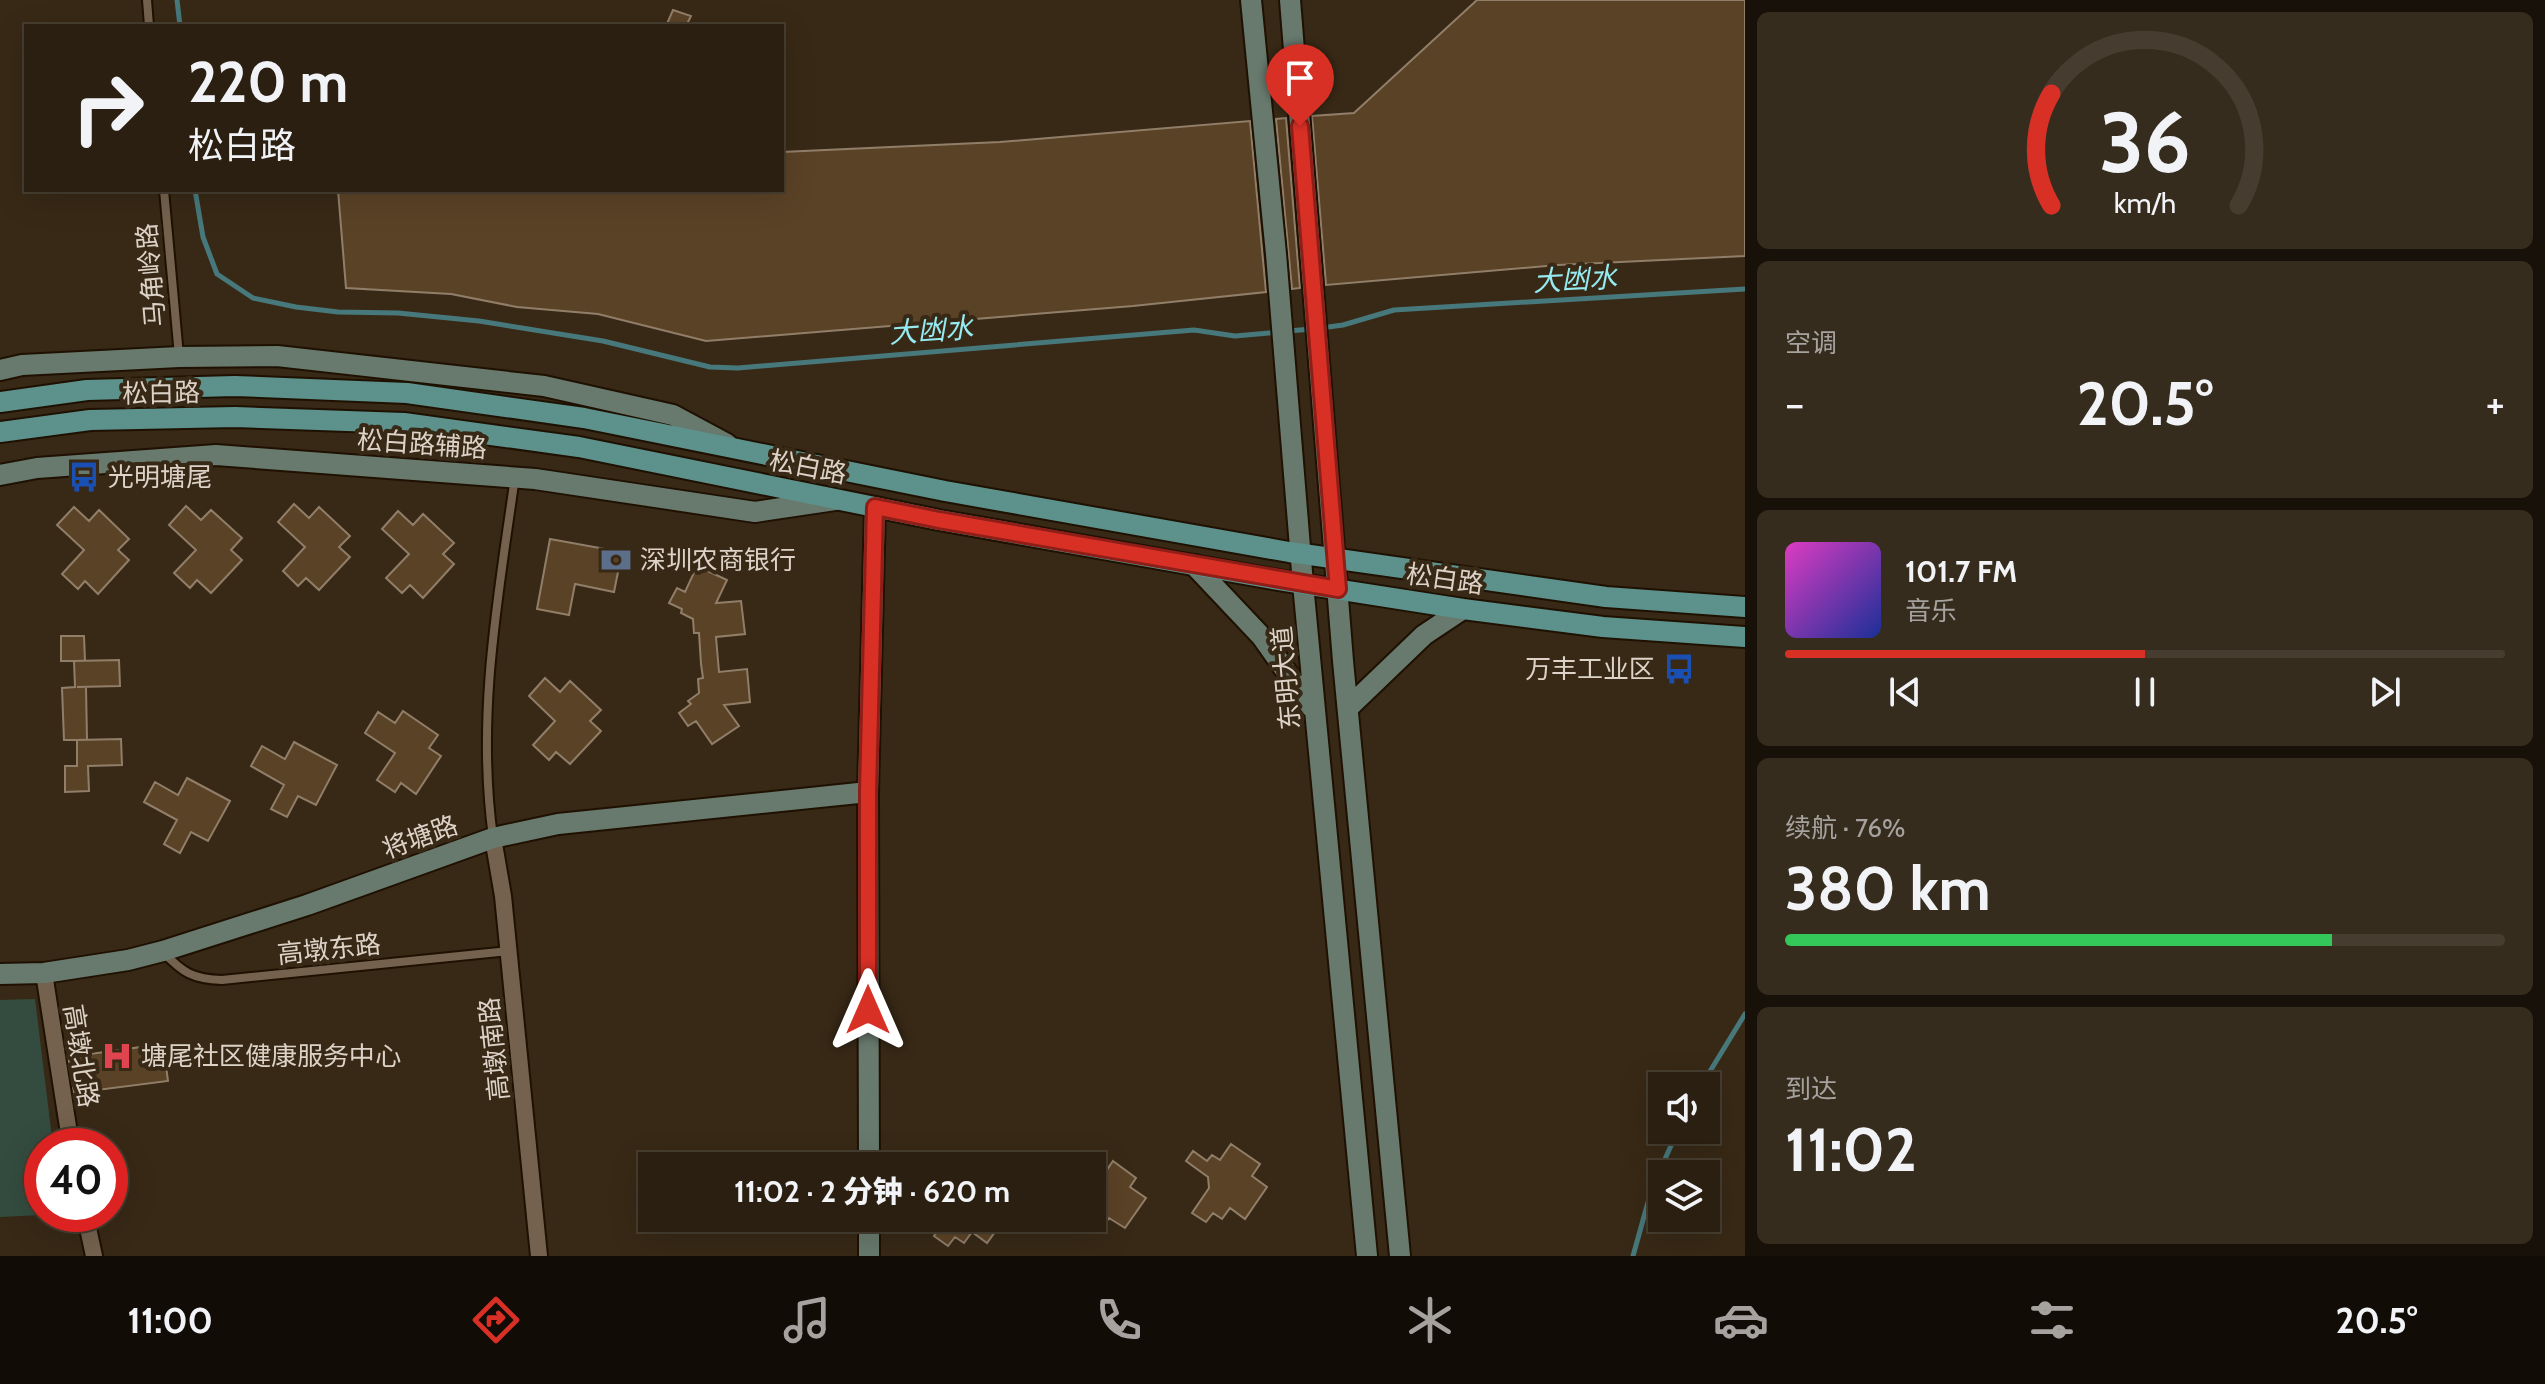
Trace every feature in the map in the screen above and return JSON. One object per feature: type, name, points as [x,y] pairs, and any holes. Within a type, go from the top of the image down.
[{"type":"main road","name":"东明大道","points":[[1251,0],[1367,1256]]},
{"type":"main road","points":[[1290,0],[1348,708],[1400,1256]]},
{"type":"main road","points":[[0,370],[22,365],[179,357],[277,356],[544,386],[673,415],[734,448]]},
{"type":"main road","name":"松白路","points":[[0,402],[87,390],[235,386],[407,393],[584,418],[945,491],[1300,553],[1606,597],[1745,607]]},
{"type":"main road","name":"松白路","points":[[0,432],[90,420],[235,417],[404,423],[579,447],[875,507],[1303,584],[1603,627],[1745,637]]},
{"type":"main road","name":"松白路辅路","points":[[0,475],[37,468],[216,455],[515,477],[755,512],[839,500]]},
{"type":"main road","points":[[869,1152],[868,792],[875,507]]},
{"type":"main road","points":[[1194,565],[1262,637],[1315,711]]},
{"type":"main road","points":[[1348,708],[1424,635],[1463,609]]},
{"type":"main road","name":"将塘路","points":[[0,974],[44,973],[128,960],[163,951],[307,905],[493,838],[558,824],[868,792]]},
{"type":"main road","points":[[869,1232],[869,1256]]},
{"type":"street","name":"高墩南路","points":[[493,838],[503,896],[539,1256]]},
{"type":"street","name":"高墩北路","points":[[44,973],[68,1128]]},
{"type":"street","points":[[89,1232],[94,1256]]},
{"type":"lane","points":[[147,0],[149,24]]},
{"type":"lane","name":"马角岭路","points":[[164,192],[179,357]]},
{"type":"lane","points":[[493,838],[485,742],[491,644],[515,477]]},
{"type":"lane","name":"高墩东路","points":[[163,951],[176,965],[197,979],[222,980],[509,951]]},
{"type":"green space","points":[[35,999],[51,1128],[24,1128],[24,1216],[0,1217],[0,1000]]},
{"type":"building","points":[[1477,0],[1745,0],[1745,256],[1558,265],[1326,285],[1312,116],[1354,113]]},
{"type":"building","points":[[673,10],[691,16],[687,24],[667,24]]},
{"type":"building","points":[[1286,118],[1300,288],[1292,289],[1276,119]]},
{"type":"building","points":[[1250,121],[1266,292],[706,341],[598,314],[517,307],[451,294],[346,288],[338,192],[784,192],[784,152],[1000,142]]},
{"type":"building","points":[[294,504],[309,518],[319,507],[350,536],[339,547],[350,557],[319,590],[306,578],[298,586],[283,571],[305,547],[278,522]]},
{"type":"building","points":[[186,506],[201,520],[211,510],[242,538],[231,550],[242,560],[211,593],[197,580],[190,588],[174,573],[196,550],[169,525]]},
{"type":"building","points":[[74,507],[89,521],[99,510],[129,539],[118,550],[129,560],[98,594],[85,581],[78,589],[62,574],[84,550],[57,525]]},
{"type":"building","points":[[398,511],[413,525],[423,514],[454,543],[443,554],[454,564],[423,598],[410,585],[402,593],[386,578],[409,554],[382,529]]},
{"type":"building","points":[[550,539],[622,552],[614,592],[575,584],[569,615],[537,609]]},
{"type":"building","points":[[697,566],[727,580],[716,603],[741,601],[745,634],[716,637],[719,672],[747,669],[750,702],[724,705],[739,726],[712,744],[696,721],[688,726],[679,713],[699,693],[698,679],[703,678],[699,633],[694,633],[693,619],[669,603],[677,588],[685,592]]},
{"type":"building","points":[[61,636],[84,636],[85,661],[61,661]]},
{"type":"building","points":[[119,660],[120,686],[77,687],[86,687],[87,740],[64,740],[62,688],[75,687],[74,661]]},
{"type":"building","points":[[545,678],[560,692],[570,681],[601,710],[590,721],[601,731],[570,764],[556,752],[549,760],[533,745],[555,721],[529,696]]},
{"type":"building","points":[[403,711],[438,735],[429,748],[441,756],[416,794],[401,783],[395,792],[377,780],[395,753],[365,733],[378,712],[395,723]]},
{"type":"building","points":[[121,739],[122,765],[88,766],[89,791],[65,792],[65,766],[77,766],[77,740]]},
{"type":"building","points":[[294,742],[337,765],[316,805],[298,796],[287,817],[271,809],[284,785],[251,766],[262,746],[285,759]]},
{"type":"building","points":[[187,778],[230,801],[208,841],[191,832],[180,853],[164,844],[177,820],[144,802],[155,782],[178,795]]},
{"type":"building","points":[[163,1044],[168,1081],[74,1093],[68,1057]]},
{"type":"building","points":[[1231,1144],[1260,1164],[1252,1176],[1267,1187],[1245,1219],[1230,1208],[1222,1219],[1213,1213],[1206,1222],[1192,1213],[1209,1188],[1208,1177],[1186,1161],[1193,1151],[1207,1161],[1212,1155],[1220,1160]]},
{"type":"building","points":[[1113,1161],[1136,1178],[1130,1187],[1146,1198],[1125,1228],[1109,1218],[1106,1222],[1106,1171]]},
{"type":"building","points":[[937,1232],[972,1232],[964,1243],[955,1237],[948,1246],[934,1236]]},
{"type":"building","points":[[972,1232],[995,1232],[987,1243]]},
{"type":"waterway","name":"大凼水","points":[[177,0],[180,24]]},
{"type":"waterway","name":"大凼水","points":[[195,192],[203,237],[217,274],[253,298],[338,312],[398,313],[479,321],[603,341],[710,367],[738,368],[1194,330],[1235,336],[1279,332]]},
{"type":"waterway","name":"大凼水","points":[[1321,328],[1394,310],[1745,289]]},
{"type":"waterway","name":"大凼水","points":[[1289,331],[1311,329]]},
{"type":"waterway","points":[[1710,1072],[1745,1014]]},
{"type":"waterway","points":[[1633,1256],[1652,1188],[1672,1144]]},
{"type":"place","name":"光明塘尾","points":[[84,477]]},
{"type":"place","name":"深圳农商银行","points":[[616,560]]},
{"type":"place","name":"万丰工业区","points":[[1679,669]]},
{"type":"place","name":"塘尾社区健康服务中心","points":[[117,1056]]},
{"type":"route","points":[[868,1010],[868,792],[875,507],[1338,589],[1300,126]]}]
